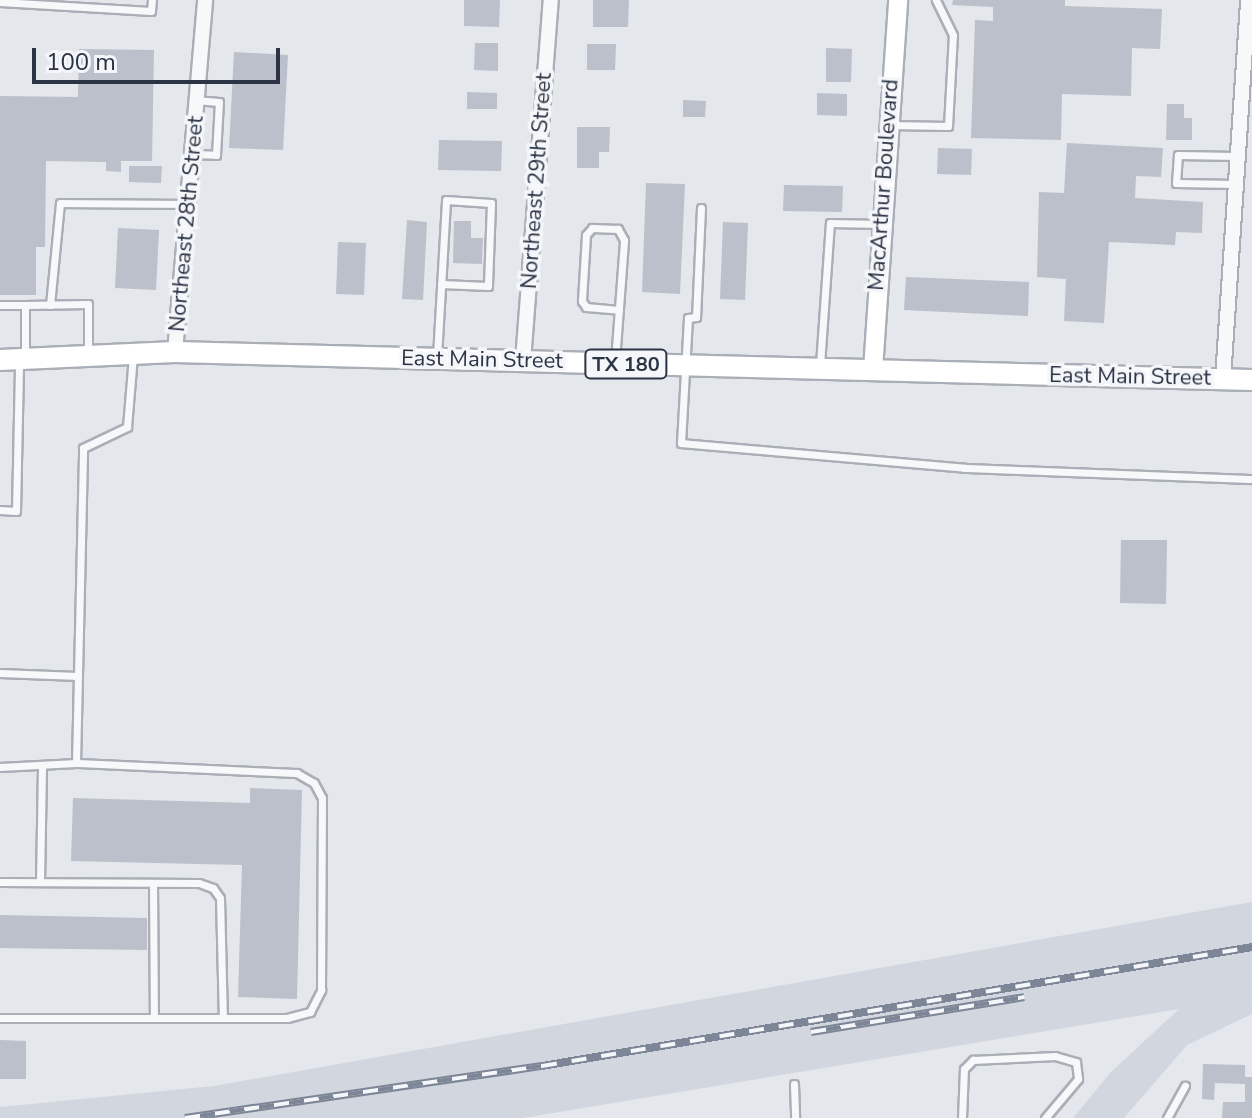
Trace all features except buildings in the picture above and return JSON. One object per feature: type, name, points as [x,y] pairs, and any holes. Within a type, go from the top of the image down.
[{"type":"main road","name":"MacArthur Boulevard","points":[[873,370],[887,125],[898,0]]},
{"type":"main road","name":"East Main Street","points":[[15,360],[175,352],[1252,380]]},
{"type":"street","name":"Northeast 28th Street","points":[[175,352],[205,0]]},
{"type":"street","name":"Northeast 29th Street","points":[[523,361],[551,0]]},
{"type":"street","points":[[1223,379],[1248,0]]},
{"type":"lane","points":[[0,2],[151,11],[152,0]]},
{"type":"lane","points":[[887,125],[948,126],[953,35],[936,0]]},
{"type":"lane","points":[[193,154],[216,155],[219,102],[198,100]]},
{"type":"lane","points":[[1236,184],[1176,183],[1178,155],[1237,156]]},
{"type":"lane","points":[[437,359],[441,284],[446,200],[491,203],[488,286],[441,284]]},
{"type":"lane","points":[[50,305],[60,203],[188,204]]},
{"type":"lane","points":[[701,208],[696,317],[688,318],[681,443],[964,468],[1252,479]]},
{"type":"lane","points":[[819,369],[830,223],[881,224]]},
{"type":"lane","points":[[615,364],[619,310],[624,240],[618,229],[592,228],[586,235],[582,301],[586,307],[619,310]]},
{"type":"lane","points":[[0,305],[88,304],[88,356]]},
{"type":"lane","points":[[0,510],[16,511],[15,360],[25,305]]},
{"type":"lane","points":[[76,763],[83,448],[127,427],[133,354]]},
{"type":"lane","points":[[0,673],[78,676]]},
{"type":"lane","points":[[0,767],[42,768],[76,763],[297,773],[314,783],[322,798],[321,990],[310,1012],[287,1018],[0,1018]]},
{"type":"lane","points":[[40,882],[42,768]]},
{"type":"lane","points":[[0,882],[199,883],[213,888],[220,898],[223,1018]]},
{"type":"lane","points":[[153,883],[154,1018]]},
{"type":"lane","points":[[962,1118],[964,1069],[973,1060],[1055,1056],[1076,1062],[1078,1079],[1045,1118]]},
{"type":"lane","points":[[794,1084],[795,1118]]},
{"type":"lane","points":[[1167,1118],[1185,1086]]},
{"type":"shaded area","points":[[1252,902],[1252,1014],[1187,1045],[1124,1118],[1073,1118],[1111,1072],[1179,1009],[523,1118],[0,1118],[0,1107],[214,1086]]},
{"type":"railway","points":[[185,1118],[542,1066],[1252,947]]},
{"type":"railway","points":[[811,1032],[1024,997]]}]
